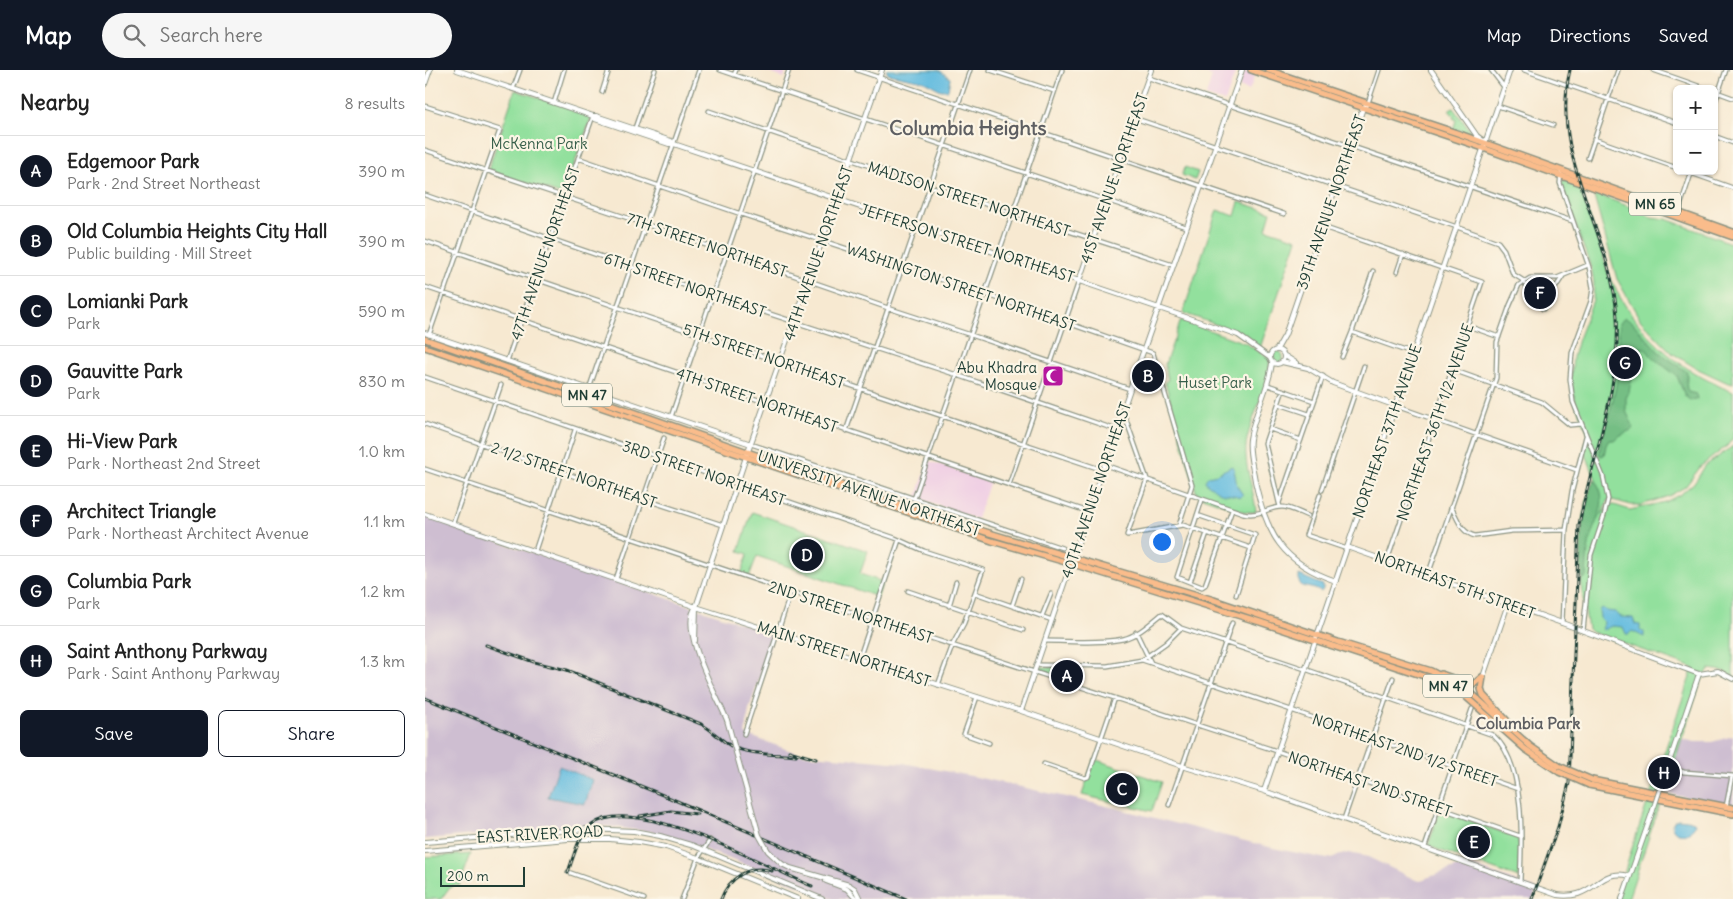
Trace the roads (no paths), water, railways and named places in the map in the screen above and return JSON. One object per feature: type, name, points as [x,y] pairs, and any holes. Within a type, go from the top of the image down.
[{"type":"main road","name":"MN 65","points":[[1251,70],[1437,129],[1733,232]]},
{"type":"main road","name":"MN 65","points":[[1267,70],[1284,79]]},
{"type":"main road","name":"MN 65","points":[[1365,106],[1419,127],[1457,133],[1485,146]]},
{"type":"main road","name":"MN 65","points":[[1677,214],[1733,237]]},
{"type":"main road","name":"UNIVERSITY AVENUE NORTHEAST","points":[[426,336],[747,454],[992,541],[1072,561],[1316,638]]},
{"type":"main road","name":"UNIVERSITY AVENUE NORTHEAST","points":[[425,347],[747,454]]},
{"type":"main road","name":"MN 47","points":[[1316,638],[1431,671],[1469,691],[1530,746],[1559,769]]},
{"type":"main road","name":"MN 47","points":[[1316,638],[1454,688],[1537,758],[1559,769],[1591,782],[1725,810],[1733,814]]},
{"type":"main road","points":[[1431,671],[1473,685],[1483,677]]},
{"type":"main road","points":[[1483,677],[1481,689],[1483,695],[1521,738]]},
{"type":"main road","name":"MN 47","points":[[1725,810],[1733,808]]},
{"type":"street","points":[[425,84],[430,70]]},
{"type":"street","name":"JEFFERSON STREET NORTHEAST","points":[[457,70],[553,103],[635,128],[671,141],[674,144]]},
{"type":"street","points":[[513,89],[520,70]]},
{"type":"street","points":[[553,103],[564,70]]},
{"type":"street","points":[[602,92],[609,70]]},
{"type":"street","points":[[635,128],[655,70]]},
{"type":"street","points":[[589,389],[699,70]]},
{"type":"street","points":[[720,70],[1186,227]]},
{"type":"street","points":[[735,75],[736,70]]},
{"type":"street","points":[[671,417],[789,70]]},
{"type":"street","points":[[857,70],[1284,214]]},
{"type":"street","name":"44TH AVENUE NORTHEAST","points":[[822,878],[782,864],[768,851],[759,835],[727,720],[696,649],[696,607],[747,454],[881,70]]},
{"type":"street","points":[[846,431],[970,70]]},
{"type":"street","points":[[990,70],[1054,91]]},
{"type":"street","points":[[914,499],[1062,70]]},
{"type":"street","name":"41ST AVENUE NORTHEAST","points":[[1009,485],[1151,70]]},
{"type":"street","name":"40TH AVENUE NORTHEAST","points":[[1021,712],[1130,389],[1242,70]]},
{"type":"street","points":[[1284,79],[1287,70]]},
{"type":"street","name":"39TH AVENUE NORTHEAST","points":[[1282,351],[1285,335],[1350,147],[1379,70]]},
{"type":"street","points":[[1431,70],[1485,146]]},
{"type":"street","points":[[1491,70],[1504,88]]},
{"type":"street","name":"NORTHEAST 37TH AVENUE","points":[[1264,791],[1510,70]]},
{"type":"street","points":[[1524,70],[1673,122]]},
{"type":"street","points":[[1588,158],[1618,70]]},
{"type":"street","points":[[1653,70],[1696,85]]},
{"type":"street","points":[[1718,88],[1726,70]]},
{"type":"street","points":[[1149,78],[1572,222]]},
{"type":"street","points":[[1718,93],[1733,98]]},
{"type":"street","points":[[425,106],[500,130],[458,252],[426,336]]},
{"type":"street","points":[[1498,106],[1553,125]]},
{"type":"street","name":"MADISON STREET NORTHEAST","points":[[709,111],[930,186],[1173,265]]},
{"type":"street","name":"JEFFERSON STREET NORTHEAST","points":[[593,116],[595,119],[633,133],[674,144],[1238,335],[1269,358]]},
{"type":"street","name":"47TH AVENUE NORTHEAST","points":[[507,361],[593,116]]},
{"type":"street","points":[[1134,118],[1498,242],[1504,250],[1513,274],[1524,281],[1533,301],[1543,308],[1548,305],[1550,296],[1563,276]]},
{"type":"street","points":[[1718,137],[1733,143]]},
{"type":"street","points":[[1595,139],[1673,167]]},
{"type":"street","name":"7TH STREET NORTHEAST","points":[[425,150],[1130,389]]},
{"type":"street","name":"WASHINGTON STREET NORTHEAST","points":[[578,158],[1144,349]]},
{"type":"street","points":[[1560,173],[1560,183],[1588,265],[1593,294],[1589,310],[1573,346],[1570,368],[1571,391],[1581,424],[1603,476],[1608,499],[1591,555],[1583,631]]},
{"type":"street","points":[[1677,214],[1691,175]]},
{"type":"street","points":[[1700,175],[1733,188]]},
{"type":"street","name":"6TH STREET NORTHEAST","points":[[425,195],[712,295],[957,374],[1117,430]]},
{"type":"street","points":[[1323,227],[1443,268]]},
{"type":"street","name":"5TH STREET NORTHEAST","points":[[425,241],[1103,470]]},
{"type":"street","points":[[1397,272],[1403,254]]},
{"type":"street","points":[[1428,575],[1493,384],[1497,371],[1496,347],[1519,285],[1534,277],[1550,279],[1563,276],[1588,265]]},
{"type":"street","name":"NORTHEAST 36TH 1/2 AVENUE","points":[[1387,561],[1482,282],[1443,268]]},
{"type":"street","points":[[1342,357],[1373,271]]},
{"type":"street","name":"4TH STREET NORTHEAST","points":[[425,287],[1089,512]]},
{"type":"street","points":[[1468,326],[1499,337]]},
{"type":"street","points":[[1352,332],[1413,354]]},
{"type":"street","name":"39TH AVENUE NORTHEAST","points":[[1275,350],[1285,335]]},
{"type":"street","name":"UNIVERSITY AVENUE NORTHEAST","points":[[426,336],[507,361],[1062,548]]},
{"type":"street","points":[[1144,349],[1153,353],[1192,485],[1179,525]]},
{"type":"street","name":"JEFFERSON STREET NORTHEAST","points":[[1257,349],[1275,350]]},
{"type":"street","points":[[1278,364],[1272,362],[1269,358],[1275,350],[1282,351],[1285,356],[1298,364],[1333,383],[1355,392],[1577,470]]},
{"type":"street","points":[[1282,362],[1285,356]]},
{"type":"street","points":[[1272,362],[1268,383],[1249,442],[1263,512],[1272,534],[1288,553],[1313,573],[1335,582]]},
{"type":"street","points":[[1268,383],[1278,364],[1282,362],[1298,364]]},
{"type":"street","points":[[1322,490],[1364,366]]},
{"type":"street","points":[[1453,370],[1543,402],[1570,425],[1581,424]]},
{"type":"street","points":[[1279,505],[1323,376]]},
{"type":"street","name":"3RD STREET NORTHEAST","points":[[425,377],[899,540],[923,551],[983,570],[975,593]]},
{"type":"street","points":[[1268,383],[1314,401]]},
{"type":"street","points":[[453,523],[501,385]]},
{"type":"street","points":[[1279,505],[1265,443],[1283,390]]},
{"type":"street","points":[[1279,404],[1309,414]]},
{"type":"street","points":[[1123,411],[1147,479],[1127,535],[1183,524],[1251,548]]},
{"type":"street","name":"2 1/2 STREET NORTHEAST","points":[[425,424],[561,472],[723,525]]},
{"type":"street","points":[[1270,429],[1301,440]]},
{"type":"street","points":[[535,551],[575,430]]},
{"type":"street","points":[[1587,436],[1577,470],[1566,530],[1562,623],[1699,674],[1718,671],[1733,679]]},
{"type":"street","points":[[616,579],[664,438]]},
{"type":"street","points":[[1105,465],[1232,510],[1248,514],[1263,512],[1279,505],[1308,516]]},
{"type":"street","name":"2ND STREET NORTHEAST","points":[[425,469],[872,619],[1277,751]]},
{"type":"street","points":[[1320,496],[1306,535],[1347,548]]},
{"type":"street","points":[[1203,500],[1177,577],[1190,582],[1202,586],[1205,585],[1232,510]]},
{"type":"street","points":[[1451,507],[1461,527],[1469,534],[1475,536],[1512,531],[1566,530]]},
{"type":"street","name":"MAIN STREET NORTHEAST","points":[[425,514],[696,607],[1264,791],[1557,895],[1570,896],[1587,890],[1611,875],[1630,876]]},
{"type":"street","points":[[1197,515],[1255,535],[1236,595]]},
{"type":"street","points":[[1190,582],[1207,533]]},
{"type":"street","points":[[859,659],[899,540]]},
{"type":"street","name":"NORTHEAST 5TH STREET","points":[[1347,548],[1562,623]]},
{"type":"street","points":[[1012,606],[1021,579]]},
{"type":"street","points":[[949,606],[956,582]]},
{"type":"street","points":[[908,591],[968,613],[1023,630]]},
{"type":"street","points":[[744,734],[791,592]]},
{"type":"street","points":[[938,685],[975,593],[1052,620]]},
{"type":"street","points":[[1042,616],[1051,594]]},
{"type":"street","points":[[1483,677],[1508,604]]},
{"type":"street","points":[[1045,641],[1102,641],[1125,638],[1147,626],[1162,614],[1181,628],[1493,735],[1501,744],[1512,765],[1518,789],[1521,882]]},
{"type":"street","points":[[1169,806],[1232,623]]},
{"type":"street","points":[[1142,660],[1166,643],[1181,628]]},
{"type":"street","points":[[1136,632],[1151,663]]},
{"type":"street","points":[[1037,665],[1107,666],[1142,660],[1291,710]]},
{"type":"street","points":[[1622,899],[1699,674]]},
{"type":"street","points":[[1344,819],[1393,678]]},
{"type":"street","points":[[977,697],[964,734],[989,743]]},
{"type":"street","points":[[1044,764],[1088,777],[1115,698]]},
{"type":"street","points":[[1425,847],[1472,709]]},
{"type":"street","name":"NORTHEAST 2ND 1/2 STREET","points":[[1291,710],[1518,789]]},
{"type":"street","name":"NORTHEAST 2ND STREET","points":[[1277,751],[1520,836]]},
{"type":"street","points":[[1667,766],[1684,772],[1733,776],[1725,810]]},
{"type":"street","name":"EAST RIVER ROAD","points":[[425,842],[599,829],[634,831],[660,836],[703,850],[822,899]]},
{"type":"street","name":"EAST RIVER ROAD","points":[[425,851],[569,839],[610,838],[666,847],[798,899]]},
{"type":"street","points":[[682,899],[698,858],[710,840]]},
{"type":"street","points":[[568,872],[644,899]]},
{"type":"street","points":[[822,878],[834,885],[847,889],[856,899]]},
{"type":"street","points":[[822,878],[855,889],[860,899]]},
{"type":"water","points":[[886,70],[939,70],[950,78],[948,90],[941,90],[924,81],[888,74]]},
{"type":"water","points":[[1232,466],[1237,486],[1243,495],[1240,497],[1220,493],[1205,481],[1208,476],[1217,474]]},
{"type":"water","points":[[1299,575],[1323,585],[1321,592],[1302,586],[1299,582]]},
{"type":"water","points":[[1602,608],[1615,612],[1621,617],[1633,618],[1635,624],[1640,625],[1640,630],[1644,632],[1644,637],[1632,631],[1626,634],[1623,627],[1612,626],[1602,630],[1604,622],[1600,618],[1599,610]]},
{"type":"water","points":[[559,766],[593,780],[585,804],[548,797]]},
{"type":"water","points":[[1678,819],[1694,822],[1695,825],[1689,833],[1678,833],[1672,825]]},
{"type":"railway","points":[[1532,899],[1558,827],[1569,783],[1579,525],[1610,396],[1617,344],[1617,317],[1613,286],[1605,255],[1574,164],[1568,133],[1566,102],[1570,70]]},
{"type":"railway","points":[[486,645],[534,662],[567,670],[701,724],[729,745],[740,750],[796,756]]},
{"type":"railway","points":[[425,698],[670,798],[906,899]]},
{"type":"railway","points":[[789,751],[816,759]]},
{"type":"railway","points":[[640,816],[671,811],[697,814]]},
{"type":"railway","points":[[568,872],[583,834],[592,825],[612,817],[638,818],[669,825],[702,836],[812,886]]},
{"type":"railway","points":[[721,899],[729,885],[741,874],[755,869],[772,871]]},
{"type":"place","name":"Architect Triangle","points":[[1540,293]]},
{"type":"place","name":"Columbia Park","points":[[1625,363]]},
{"type":"place","name":"Abu Khadra Mosque","points":[[1053,376]]},
{"type":"place","name":"Old Columbia Heights City Hall","points":[[1148,376]]},
{"type":"place","name":"Gauvitte Park","points":[[807,555]]},
{"type":"place","name":"Edgemoor Park","points":[[1067,676]]},
{"type":"place","name":"Saint Anthony Parkway","points":[[1664,773]]},
{"type":"place","name":"Lomianki Park","points":[[1122,789]]},
{"type":"place","name":"Hi-View Park","points":[[1474,842]]},
{"type":"district","name":"Columbia Heights","points":[[968,127]]},
{"type":"district","name":"Columbia Park","points":[[1528,723]]},
{"type":"park label","name":"McKenna Park","points":[[539,143]]},
{"type":"park label","name":"Huset Park","points":[[1215,382]]}]
